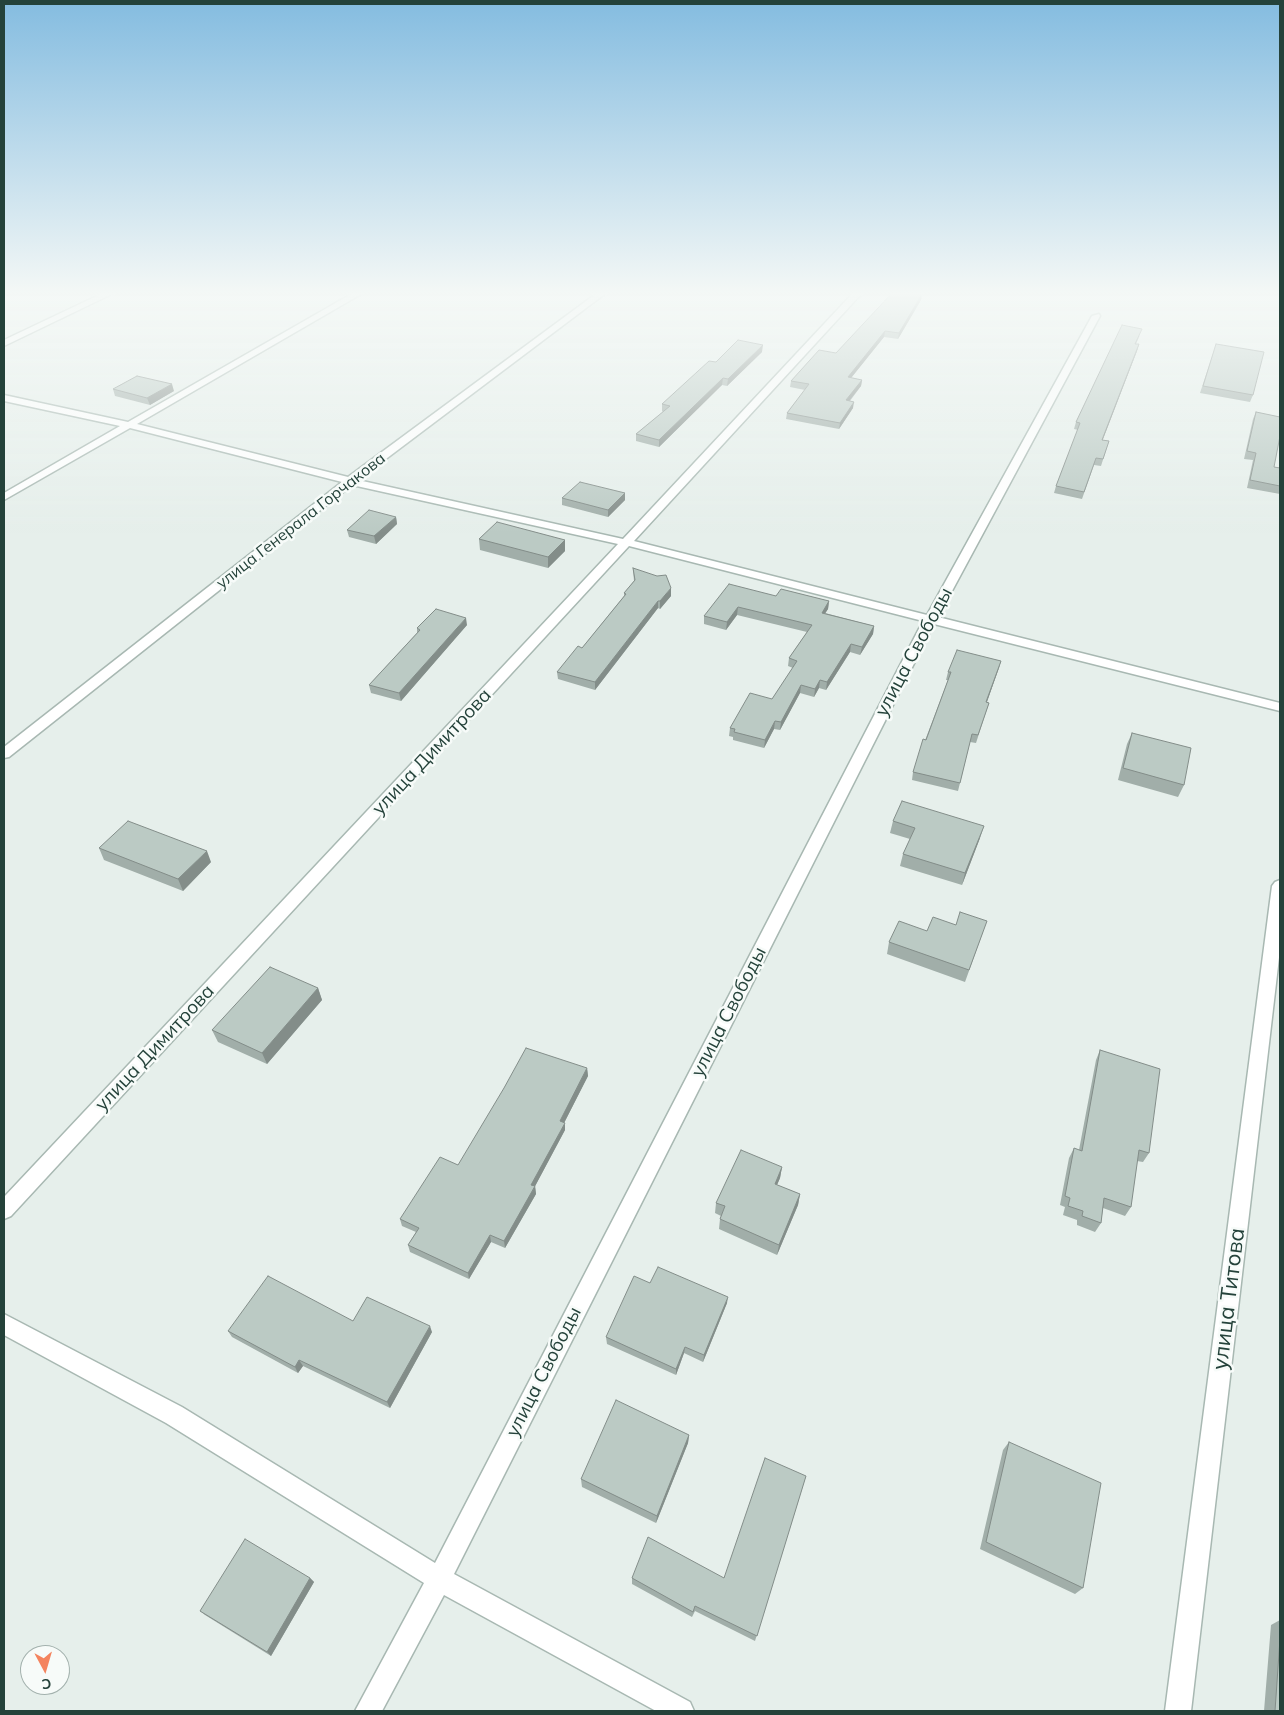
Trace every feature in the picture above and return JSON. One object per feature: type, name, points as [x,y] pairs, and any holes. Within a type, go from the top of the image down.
[{"type":"street","points":[[4,497],[219,373]]},
{"type":"street","name":"улица Генерала Горчакова","points":[[4,754],[350,481],[495,373]]},
{"type":"street","name":"улица Димитрова","points":[[4,1210],[784,373]]},
{"type":"street","name":"улица Свободы","points":[[368,1711],[438,1579],[930,620],[1065,373]]},
{"type":"street","points":[[4,398],[128,425],[350,481],[628,542],[930,620],[1280,706]]},
{"type":"street","name":"улица Титова","points":[[1178,1711],[1280,886]]},
{"type":"street","points":[[4,1324],[174,1415],[438,1579],[681,1711]]},
{"type":"building","points":[[696,373],[734,373],[728,379],[723,378],[659,440],[636,434],[670,406],[662,404]]},
{"type":"building","points":[[798,373],[851,373],[848,377],[862,380],[846,400],[854,402],[840,423],[787,413],[809,384],[791,381]]},
{"type":"building","points":[[1099,373],[1128,373],[1102,440],[1109,441],[1103,459],[1096,458],[1084,492],[1056,486],[1080,423],[1076,422]]},
{"type":"building","points":[[1207,373],[1259,373],[1253,395],[1203,386]]},
{"type":"building","points":[[137,376],[172,384],[147,398],[113,389]]},
{"type":"building","points":[[1256,412],[1280,417],[1280,436],[1274,467],[1280,468],[1280,486],[1250,480],[1256,453],[1247,451]]},
{"type":"building","points":[[580,482],[625,493],[608,510],[562,498]]},
{"type":"building","points":[[369,510],[396,517],[374,536],[347,530]]},
{"type":"building","points":[[497,522],[565,540],[548,557],[479,539]]},
{"type":"building","points":[[633,568],[657,576],[666,575],[671,588],[658,601],[595,682],[557,672],[578,646],[582,648],[626,594],[624,593],[635,580]]},
{"type":"building","points":[[729,584],[776,596],[781,589],[829,601],[822,613],[874,626],[862,647],[851,644],[827,682],[820,680],[815,689],[801,685],[781,722],[775,721],[765,740],[734,732],[735,729],[730,728],[750,693],[772,699],[797,661],[789,658],[812,625],[738,607],[727,622],[704,616]]},
{"type":"building","points":[[436,609],[466,618],[399,693],[369,685],[420,630],[417,628]]},
{"type":"building","points":[[957,650],[1001,661],[986,702],[989,703],[978,735],[972,734],[960,783],[913,772],[923,739],[926,740],[951,672],[948,672]]},
{"type":"building","points":[[1132,733],[1191,748],[1184,785],[1123,768]]},
{"type":"building","points":[[902,801],[984,826],[965,873],[903,854],[915,828],[893,821]]},
{"type":"building","points":[[128,821],[207,851],[178,879],[99,848]]},
{"type":"building","points":[[960,912],[987,921],[969,970],[889,942],[899,921],[927,931],[933,917],[956,925]]},
{"type":"building","points":[[270,967],[318,988],[262,1053],[212,1030]]},
{"type":"building","points":[[526,1048],[587,1068],[560,1121],[565,1123],[531,1185],[535,1186],[504,1241],[490,1235],[468,1273],[408,1245],[419,1228],[400,1219],[440,1157],[458,1165]]},
{"type":"building","points":[[1100,1050],[1160,1069],[1149,1153],[1139,1150],[1131,1207],[1104,1198],[1101,1223],[1082,1216],[1083,1211],[1068,1206],[1070,1198],[1065,1196],[1074,1148],[1082,1151]]},
{"type":"building","points":[[741,1150],[782,1167],[775,1184],[800,1194],[779,1245],[720,1219],[725,1206],[716,1203]]},
{"type":"building","points":[[658,1267],[728,1297],[704,1355],[685,1347],[676,1369],[606,1337],[634,1276],[650,1283]]},
{"type":"building","points":[[268,1276],[353,1321],[367,1297],[430,1326],[387,1402],[299,1360],[295,1367],[228,1331]]},
{"type":"building","points":[[616,1400],[689,1435],[657,1516],[581,1479]]},
{"type":"building","points":[[1009,1442],[1101,1483],[1083,1588],[986,1542]]},
{"type":"building","points":[[765,1458],[806,1476],[757,1636],[695,1606],[693,1612],[632,1578],[648,1537],[724,1578]]},
{"type":"building","points":[[245,1539],[310,1578],[267,1652],[200,1611]]},
{"type":"building","points":[[1280,1639],[1280,1711],[1275,1711]]}]
